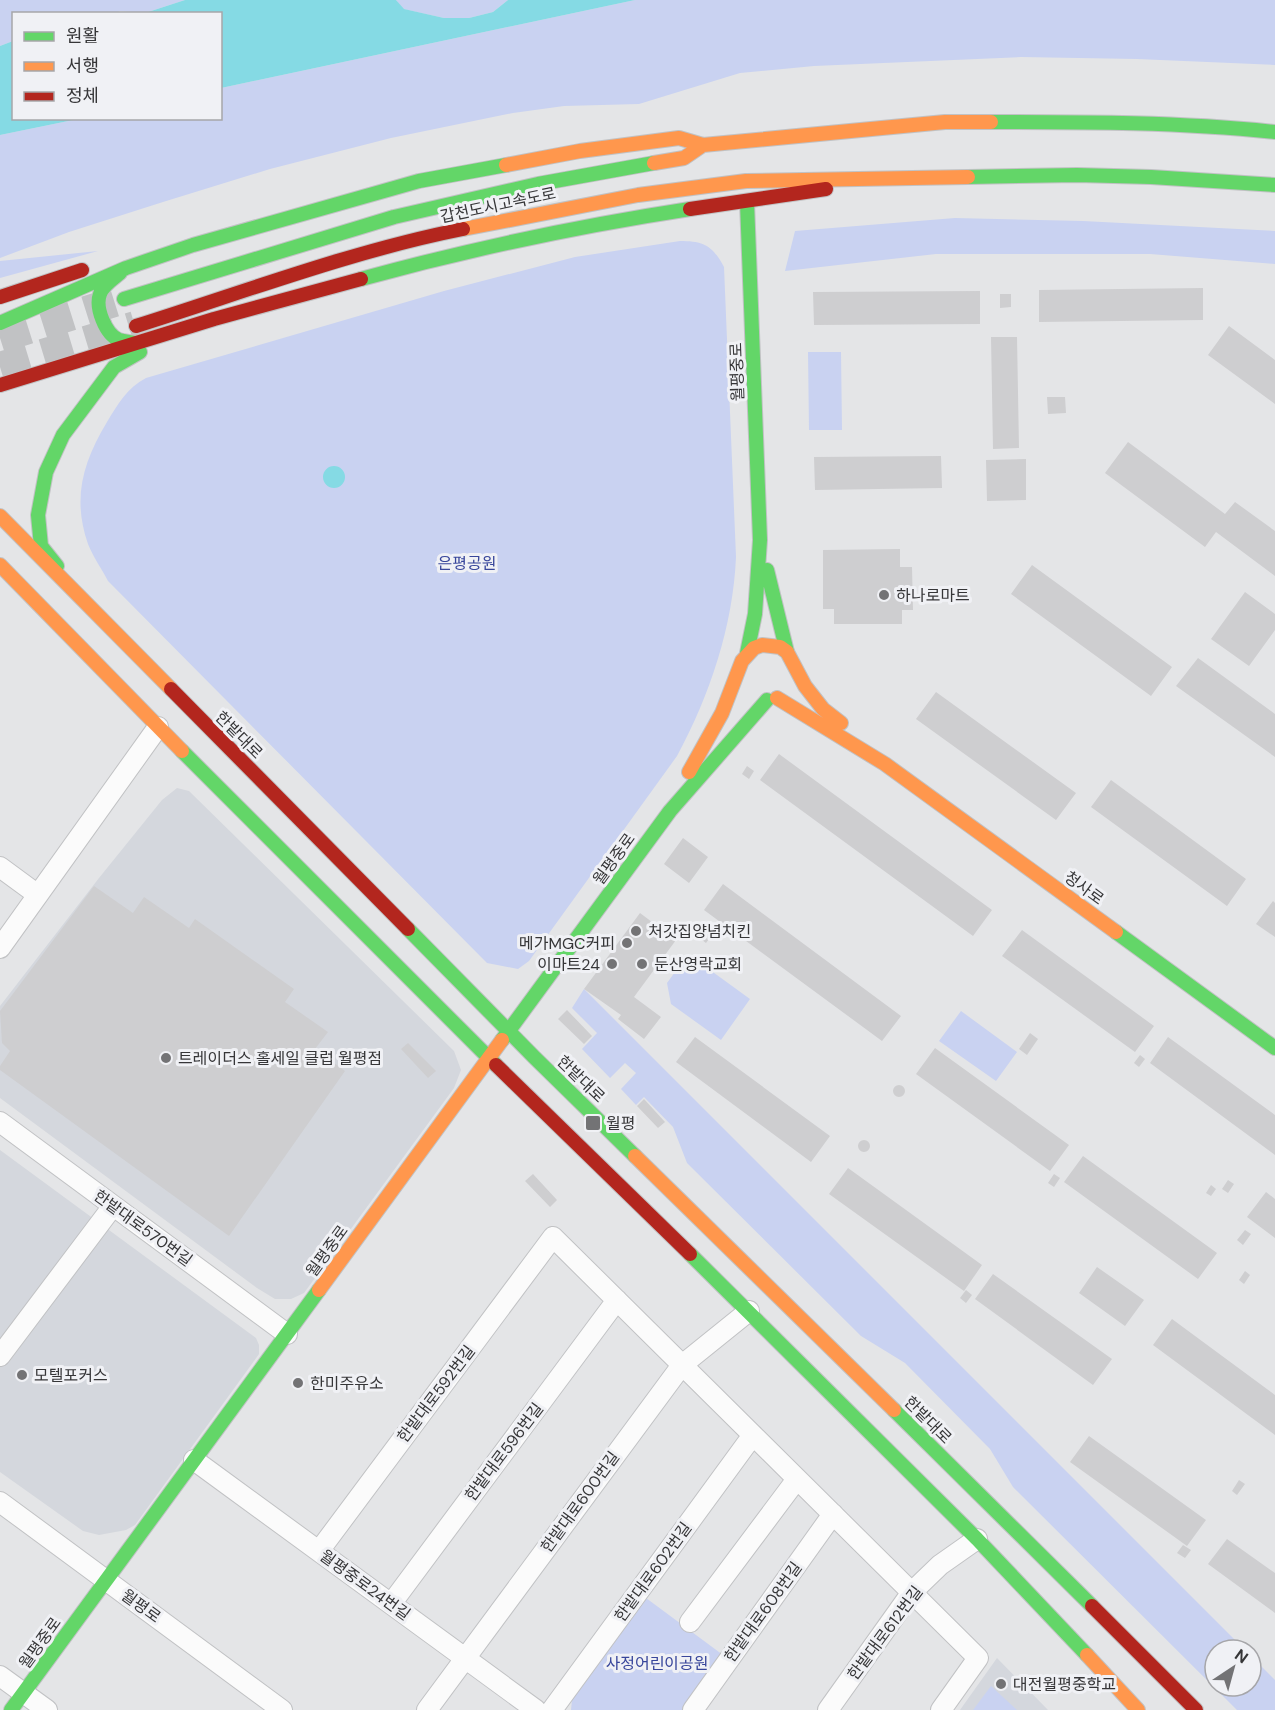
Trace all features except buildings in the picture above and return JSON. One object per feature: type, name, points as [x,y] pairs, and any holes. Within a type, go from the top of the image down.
[{"type":"main road","points":[[0,323],[126,268],[193,245],[419,181],[580,151],[678,138],[703,145],[945,122],[1090,122],[1275,132]]},
{"type":"main road","name":"갑천도시고속도로","points":[[124,299],[394,217],[538,184],[684,158],[703,145]]},
{"type":"main road","points":[[0,385],[177,331],[442,257],[614,221],[815,191],[879,178],[1077,175],[1275,184]]},
{"type":"main road","name":"갑천도시고속도로","points":[[135,326],[422,237],[566,208],[638,195],[746,181],[879,178]]},
{"type":"main road","name":"월평중로","points":[[747,202],[760,540]]},
{"type":"main road","points":[[0,297],[105,262],[126,268]]},
{"type":"main road","points":[[126,268],[105,285],[99,297],[100,305],[106,327],[117,340],[138,344]]},
{"type":"main road","points":[[89,607],[41,546],[38,515],[46,472],[63,435],[114,367],[177,331]]},
{"type":"main road","name":"한밭대로","points":[[0,516],[509,1032],[776,1292],[1196,1710]]},
{"type":"main road","points":[[760,540],[787,652],[795,669],[823,709],[852,733],[873,755]]},
{"type":"main road","points":[[670,811],[688,773],[722,713],[747,653],[755,614],[760,540]]},
{"type":"main road","points":[[0,565],[489,1059],[749,1311],[977,1539],[1138,1710]]},
{"type":"main road","points":[[747,653],[762,645],[780,647],[787,652]]},
{"type":"main road","points":[[740,669],[747,690],[758,698],[772,699],[791,705],[836,736],[873,755]]},
{"type":"main road","points":[[670,811],[695,786],[739,732],[772,699],[785,694],[791,687],[795,669]]},
{"type":"main road","name":"청사로","points":[[873,755],[1275,1048]]},
{"type":"main road","name":"월평중로","points":[[11,1710],[670,811]]},
{"type":"street","points":[[0,948],[158,727]]},
{"type":"street","points":[[0,867],[38,895]]},
{"type":"street","name":"한밭대로570번길","points":[[0,1122],[287,1334]]},
{"type":"street","points":[[0,1356],[113,1206]]},
{"type":"street","name":"한밭대로592번길","points":[[319,1551],[553,1237],[617,1300]]},
{"type":"street","points":[[617,1300],[978,1658],[941,1710]]},
{"type":"street","name":"한밭대로596번길","points":[[391,1604],[617,1300]]},
{"type":"street","name":"한밭대로600번길","points":[[427,1710],[682,1365],[749,1311]]},
{"type":"street","name":"한밭대로602번길","points":[[552,1710],[753,1435]]},
{"type":"street","name":"월평중로24번길","points":[[195,1460],[536,1710]]},
{"type":"street","points":[[690,1622],[797,1479]]},
{"type":"street","name":"월평로","points":[[0,1503],[282,1710]]},
{"type":"street","name":"한밭대로608번길","points":[[693,1710],[833,1514]]},
{"type":"street","name":"한밭대로612번길","points":[[828,1710],[912,1592],[940,1566],[977,1539]]},
{"type":"street","points":[[0,1676],[47,1710]]},
{"type":"shaded area","points":[[185,0],[396,0],[404,9],[444,18],[469,18],[493,12],[508,0],[635,0],[222,88],[222,12],[148,12]]},
{"type":"shaded area","points":[[12,41],[12,120],[73,120],[0,135],[0,46]]},
{"type":"shaded area","points":[[334,466],[342,469],[345,477],[342,485],[334,488],[326,485],[323,477],[326,469]]},
{"type":"shaded area","points":[[177,788],[189,791],[454,1051],[461,1070],[454,1088],[304,1293],[291,1299],[275,1299],[257,1288],[0,1098],[0,1006],[162,800]]},
{"type":"shaded area","points":[[0,1150],[256,1338],[259,1345],[259,1354],[135,1525],[126,1530],[99,1535],[83,1531],[0,1472]]},
{"type":"shaded area","name":"대전월평중학교","points":[[997,1658],[1048,1710],[960,1710]]},
{"type":"green space","points":[[0,0],[185,0],[148,12],[12,12],[12,41],[0,46]]},
{"type":"green space","points":[[396,0],[508,0],[493,12],[469,18],[444,18],[403,9]]},
{"type":"green space","points":[[635,0],[1275,0],[1275,65],[1021,57],[814,66],[740,73],[639,104],[564,106],[513,113],[391,138],[270,169],[69,232],[0,258],[0,135],[73,120],[222,120],[222,88]]},
{"type":"green space","points":[[955,218],[1083,221],[1275,231],[1275,264],[1150,254],[936,254],[785,271],[795,231]]},
{"type":"green space","name":"은평공원","points":[[680,241],[707,246],[716,254],[724,267],[736,557],[725,634],[700,709],[677,756],[529,961],[518,969],[487,963],[108,581],[90,549],[83,527],[81,496],[86,466],[99,437],[119,403],[133,387],[146,378],[444,291],[575,257]]},
{"type":"green space","points":[[98,251],[0,278],[0,261]]},
{"type":"green space","points":[[808,352],[841,352],[842,430],[809,430]]},
{"type":"green space","points":[[688,954],[750,999],[721,1040],[671,1004],[667,983]]},
{"type":"green space","points":[[584,989],[1233,1638],[1203,1638],[1203,1676],[1013,1487],[990,1449],[905,1363],[861,1336],[687,1163],[673,1127],[644,1097],[636,1105],[621,1089],[636,1073],[625,1063],[610,1078],[582,1049],[597,1033],[572,1008]]},
{"type":"green space","points":[[961,1011],[1017,1052],[996,1081],[939,1041]]},
{"type":"green space","name":"사정어린이공원","points":[[646,1598],[723,1655],[682,1710],[571,1710],[572,1700]]},
{"type":"green space","points":[[1263,1668],[1275,1680],[1275,1710],[1237,1710],[1225,1698],[1263,1698]]},
{"type":"green space","points":[[991,1686],[1017,1710],[973,1710]]},
{"type":"tunnel","points":[[0,338],[124,299]]},
{"type":"tunnel","points":[[0,367],[135,326]]},
{"type":"traffic: fast","points":[[991,122],[1169,124],[1275,132]]},
{"type":"traffic: fast","points":[[124,299],[394,217],[538,184],[654,163]]},
{"type":"traffic: fast","points":[[0,323],[126,268],[193,245],[419,181],[506,165]]},
{"type":"traffic: fast","points":[[968,177],[1077,175],[1275,185]]},
{"type":"traffic: fast","points":[[747,202],[760,540],[755,614],[747,653]]},
{"type":"traffic: fast","points":[[361,279],[525,239],[690,209]]},
{"type":"traffic: fast","points":[[120,273],[101,291],[100,313],[114,337],[138,344]]},
{"type":"traffic: fast","points":[[57,566],[41,546],[38,515],[46,472],[63,435],[114,367],[140,352]]},
{"type":"traffic: fast","points":[[767,570],[787,652]]},
{"type":"traffic: fast","points":[[502,1040],[670,811],[767,700]]},
{"type":"traffic: fast","points":[[182,751],[496,1065]]},
{"type":"traffic: fast","points":[[408,929],[635,1156]]},
{"type":"traffic: fast","points":[[1116,932],[1275,1048]]},
{"type":"traffic: fast","points":[[690,1254],[977,1539],[1087,1655]]},
{"type":"traffic: fast","points":[[11,1710],[319,1290]]},
{"type":"traffic: fast","points":[[894,1410],[1092,1606]]},
{"type":"traffic: slow","points":[[654,163],[684,158],[703,145],[945,122],[991,122]]},
{"type":"traffic: slow","points":[[506,165],[580,151],[679,138],[703,145]]},
{"type":"traffic: slow","points":[[463,229],[638,195],[746,181],[968,177]]},
{"type":"traffic: slow","points":[[0,516],[171,689]]},
{"type":"traffic: slow","points":[[0,565],[182,751]]},
{"type":"traffic: slow","points":[[689,772],[722,713],[742,661],[754,648],[762,645],[780,647],[787,652],[805,686],[823,709],[841,723]]},
{"type":"traffic: slow","points":[[777,698],[885,764],[1116,932]]},
{"type":"traffic: slow","points":[[319,1290],[502,1040]]},
{"type":"traffic: slow","points":[[635,1156],[894,1410]]},
{"type":"traffic: slow","points":[[1087,1655],[1138,1710]]},
{"type":"traffic: jam","points":[[690,209],[826,189]]},
{"type":"traffic: jam","points":[[136,326],[339,260],[463,229]]},
{"type":"traffic: jam","points":[[0,297],[82,270]]},
{"type":"traffic: jam","points":[[0,385],[214,319],[361,279]]},
{"type":"traffic: jam","points":[[171,689],[408,929]]},
{"type":"traffic: jam","points":[[496,1065],[690,1254]]},
{"type":"traffic: jam","points":[[1092,1606],[1196,1710]]},
{"type":"place","name":"하나로마트","points":[[884,595]]},
{"type":"place","name":"처갓집양념치킨","points":[[636,931]]},
{"type":"place","name":"메가MGC커피","points":[[627,943]]},
{"type":"place","name":"이마트24","points":[[612,964]]},
{"type":"place","name":"둔산영락교회","points":[[642,964]]},
{"type":"place","name":"트레이더스 홀세일 클럽 월평점","points":[[166,1058]]},
{"type":"place","name":"월평","points":[[593,1123]]},
{"type":"place","name":"모텔포커스","points":[[22,1375]]},
{"type":"place","name":"한미주유소","points":[[298,1383]]},
{"type":"place","name":"대전월평중학교","points":[[1001,1684]]}]
